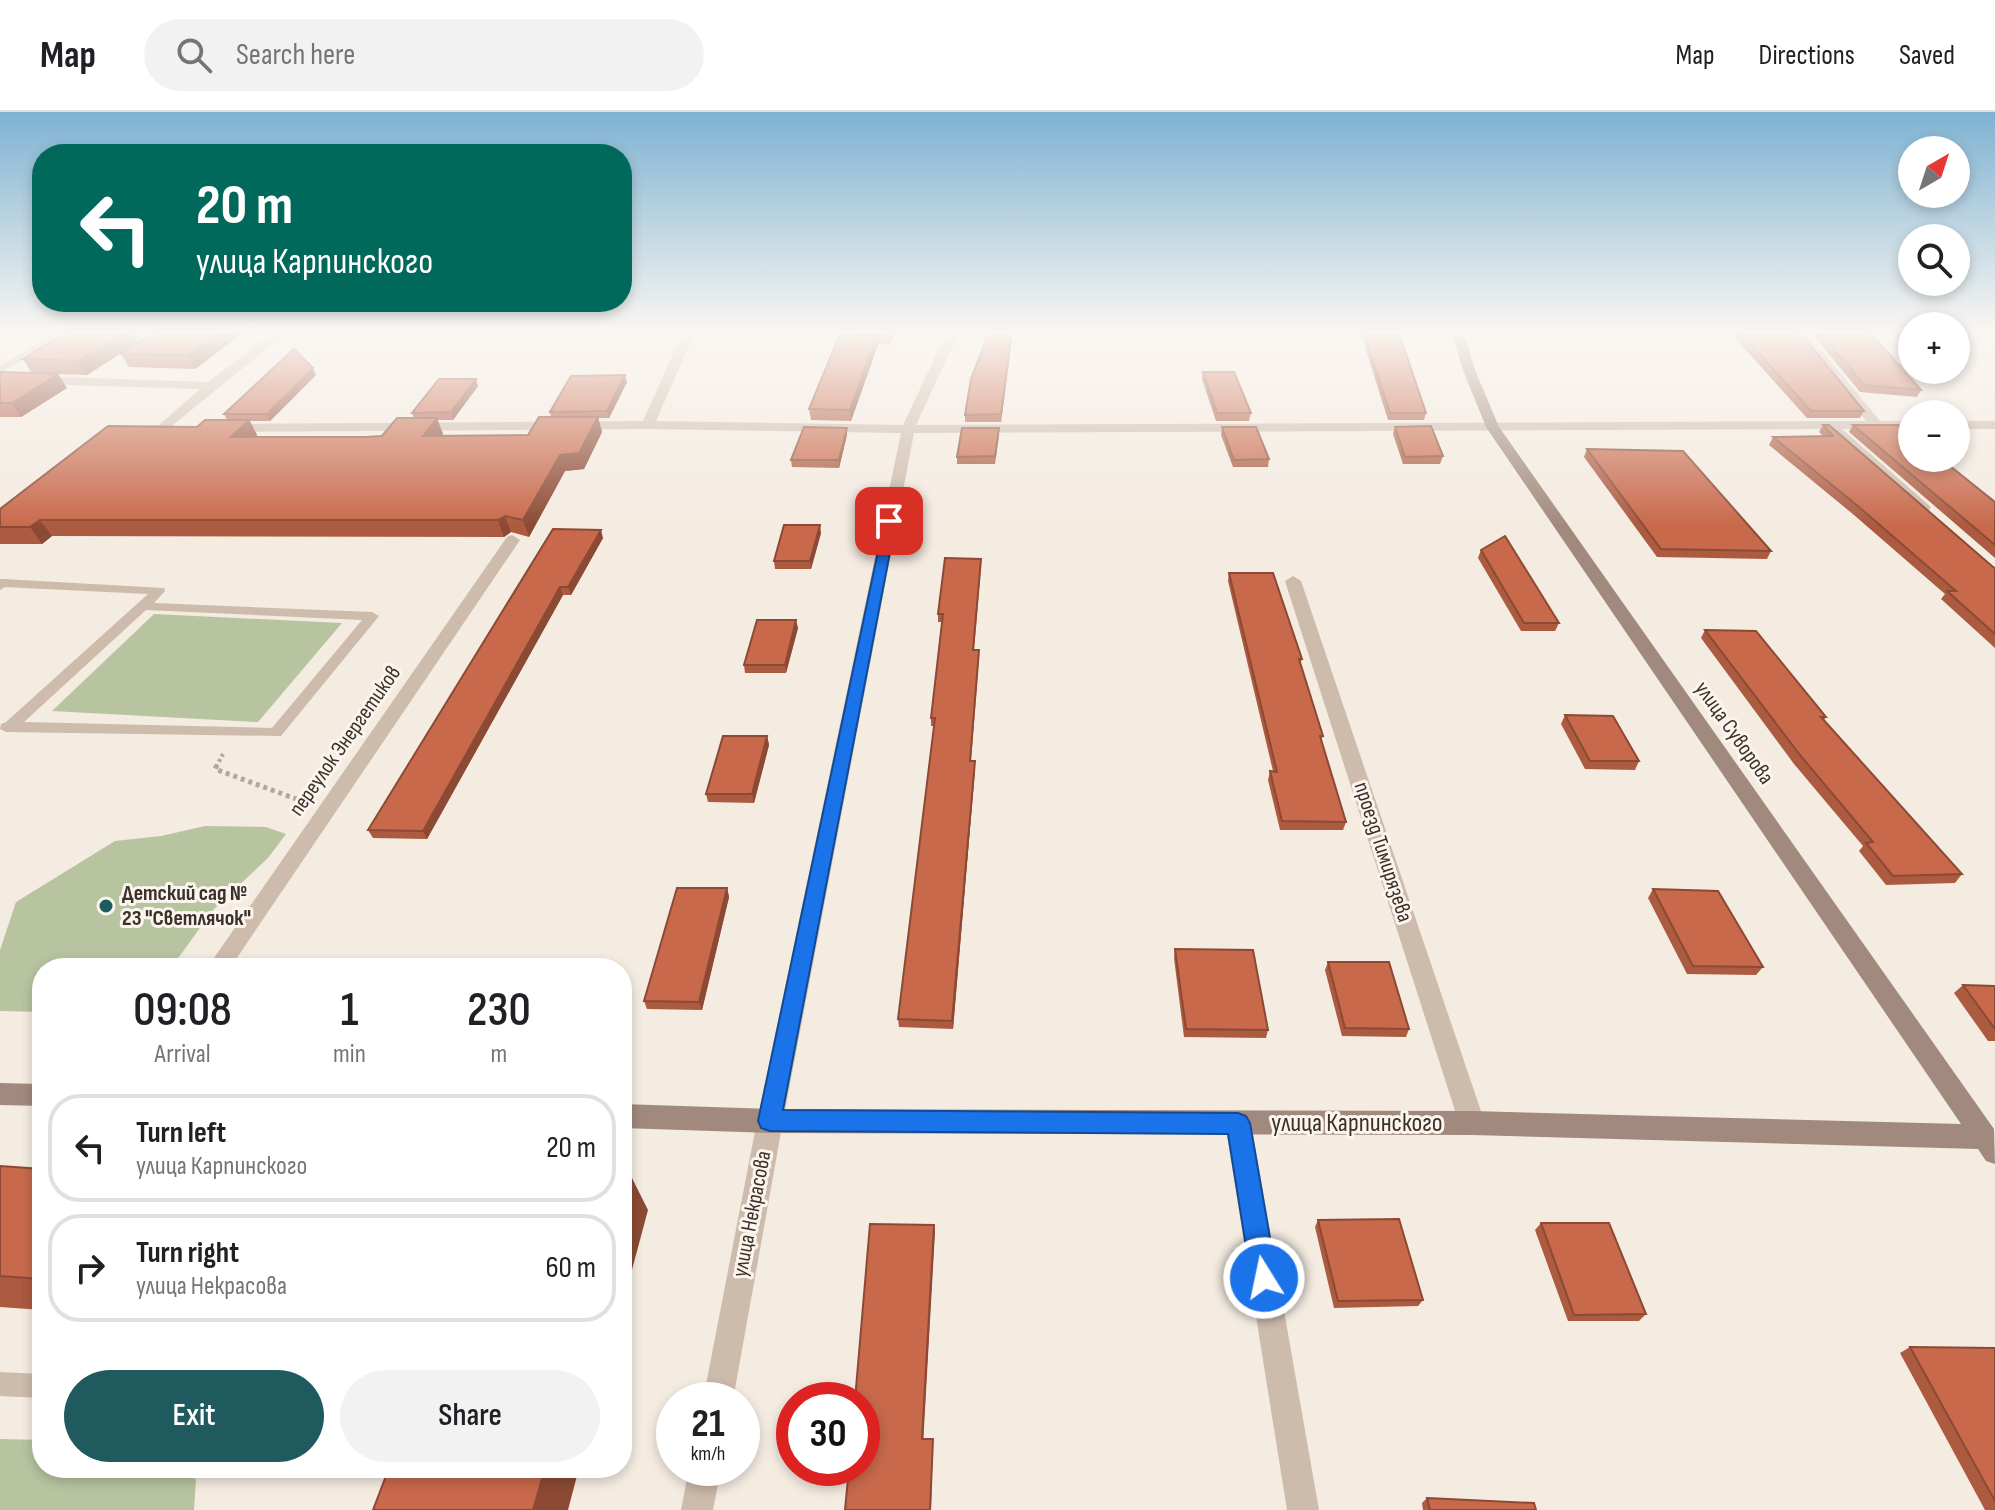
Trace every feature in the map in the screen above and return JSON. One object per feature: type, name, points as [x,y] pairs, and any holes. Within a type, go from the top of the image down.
[{"type":"street","points":[[179,429],[163,429],[201,395]]},
{"type":"street","points":[[648,425],[661,395]]},
{"type":"street","name":"улица Некрасова","points":[[721,1382],[770,1121],[908,429],[924,395]]},
{"type":"street","name":"улица Суворова","points":[[1480,395],[1493,427],[1992,1142]]},
{"type":"street","points":[[1852,395],[1876,425]]},
{"type":"street","points":[[210,428],[1898,425]]},
{"type":"street","points":[[1970,425],[1994,426]]},
{"type":"street","points":[[1830,426],[1936,518]]},
{"type":"street","name":"переулок Энергетиков","points":[[225,958],[512,540]]},
{"type":"street","name":"проезд Тимирязева","points":[[1293,581],[1472,1123]]},
{"type":"street","points":[[0,1094],[32,1095]]},
{"type":"street","name":"улица Карпинского","points":[[632,1116],[770,1121],[1472,1123],[1992,1142]]},
{"type":"street","points":[[1238,1123],[1303,1510]]},
{"type":"street","points":[[697,1510],[702,1486]]},
{"type":"lane","points":[[1,584],[159,591],[5,726]]},
{"type":"lane","points":[[5,726],[276,733],[372,616],[142,606]]},
{"type":"lane","points":[[0,1384],[32,1386]]},
{"type":"path","points":[[235,732],[215,769],[327,810]]},
{"type":"green space","points":[[154,614],[342,623],[258,722],[52,711]]},
{"type":"green space","points":[[205,826],[266,827],[286,834],[268,858],[213,910],[178,958],[32,958],[32,1012],[0,1011],[0,950],[16,902],[115,841],[161,836]]},
{"type":"green space","points":[[0,1439],[32,1440],[32,1478],[196,1479],[194,1510],[0,1510]]},
{"type":"building","points":[[0,395],[24,395],[12,403],[0,403]]},
{"type":"building","points":[[244,395],[286,395],[267,414],[224,414]]},
{"type":"building","points":[[426,395],[464,395],[451,412],[412,413]]},
{"type":"building","points":[[560,395],[615,395],[607,411],[550,412]]},
{"type":"building","points":[[815,395],[855,395],[850,410],[809,409]]},
{"type":"building","points":[[968,395],[1003,395],[1001,414],[965,415]]},
{"type":"building","points":[[1211,395],[1244,395],[1251,413],[1217,413]]},
{"type":"building","points":[[1384,395],[1420,395],[1426,413],[1390,413]]},
{"type":"building","points":[[1797,395],[1851,395],[1864,411],[1811,411]]},
{"type":"building","points":[[539,417],[598,417],[579,453],[560,455],[523,520],[505,516],[498,520],[40,520],[30,527],[0,527],[0,509],[108,426],[197,427],[205,420],[249,420],[231,437],[365,437],[382,436],[397,418],[437,418],[423,436],[528,435]]},
{"type":"building","points":[[1823,425],[1829,425],[1995,568],[1995,634],[1947,591],[1956,591],[1773,437],[1833,436]]},
{"type":"building","points":[[1853,425],[1898,425],[1898,463]]},
{"type":"building","points":[[1431,426],[1443,456],[1405,457],[1395,427]]},
{"type":"building","points":[[804,427],[847,428],[839,460],[791,460]]},
{"type":"building","points":[[1222,427],[1256,427],[1269,459],[1234,460]]},
{"type":"building","points":[[962,428],[999,428],[995,456],[957,457]]},
{"type":"building","points":[[1587,449],[1683,451],[1771,551],[1661,549]]},
{"type":"building","points":[[1909,472],[1958,472],[1995,502],[1995,545]]},
{"type":"building","points":[[784,525],[820,525],[810,561],[774,561]]},
{"type":"building","points":[[553,529],[601,530],[568,587],[560,587],[423,831],[368,830]]},
{"type":"building","points":[[1505,536],[1559,623],[1524,623],[1481,550]]},
{"type":"building","points":[[945,558],[981,559],[973,650],[979,650],[970,761],[975,761],[952,1021],[898,1019],[935,718],[931,718],[943,614],[938,614]]},
{"type":"building","points":[[1229,573],[1273,573],[1302,659],[1299,659],[1346,822],[1282,821],[1270,771],[1277,772]]},
{"type":"building","points":[[757,620],[796,620],[785,665],[744,665]]},
{"type":"building","points":[[1705,630],[1756,631],[1826,717],[1821,717],[1962,874],[1893,876],[1866,843],[1873,842],[1800,755]]},
{"type":"building","points":[[1565,715],[1613,716],[1639,761],[1590,761]]},
{"type":"building","points":[[723,736],[767,736],[752,794],[706,794]]},
{"type":"building","points":[[677,888],[727,888],[699,1002],[644,1001]]},
{"type":"building","points":[[1653,889],[1718,891],[1763,967],[1693,966]]},
{"type":"building","points":[[1175,949],[1253,950],[1268,1030],[1186,1029]]},
{"type":"building","points":[[1328,962],[1389,962],[1409,1029],[1345,1028]]},
{"type":"building","points":[[1963,985],[1995,986],[1995,1029]]},
{"type":"building","points":[[0,1166],[32,1168],[32,1278],[0,1276]]},
{"type":"building","points":[[1399,1219],[1423,1300],[1338,1301],[1318,1220]]},
{"type":"building","points":[[1541,1223],[1609,1223],[1646,1314],[1574,1315]]},
{"type":"building","points":[[870,1224],[934,1225],[922,1439],[933,1439],[930,1510],[845,1510],[847,1486],[880,1486],[880,1382],[857,1382]]},
{"type":"building","points":[[1910,1347],[1995,1348],[1995,1501]]},
{"type":"building","points":[[385,1478],[542,1478],[533,1510],[373,1510]]},
{"type":"building","points":[[1427,1498],[1534,1503],[1536,1510],[1430,1510]]},
{"type":"place","name":"Детский сад № 23 \"Светлячок\"","points":[[106,906]]},
{"type":"route","points":[[889,521],[770,1121],[1238,1123],[1264,1278]]}]
